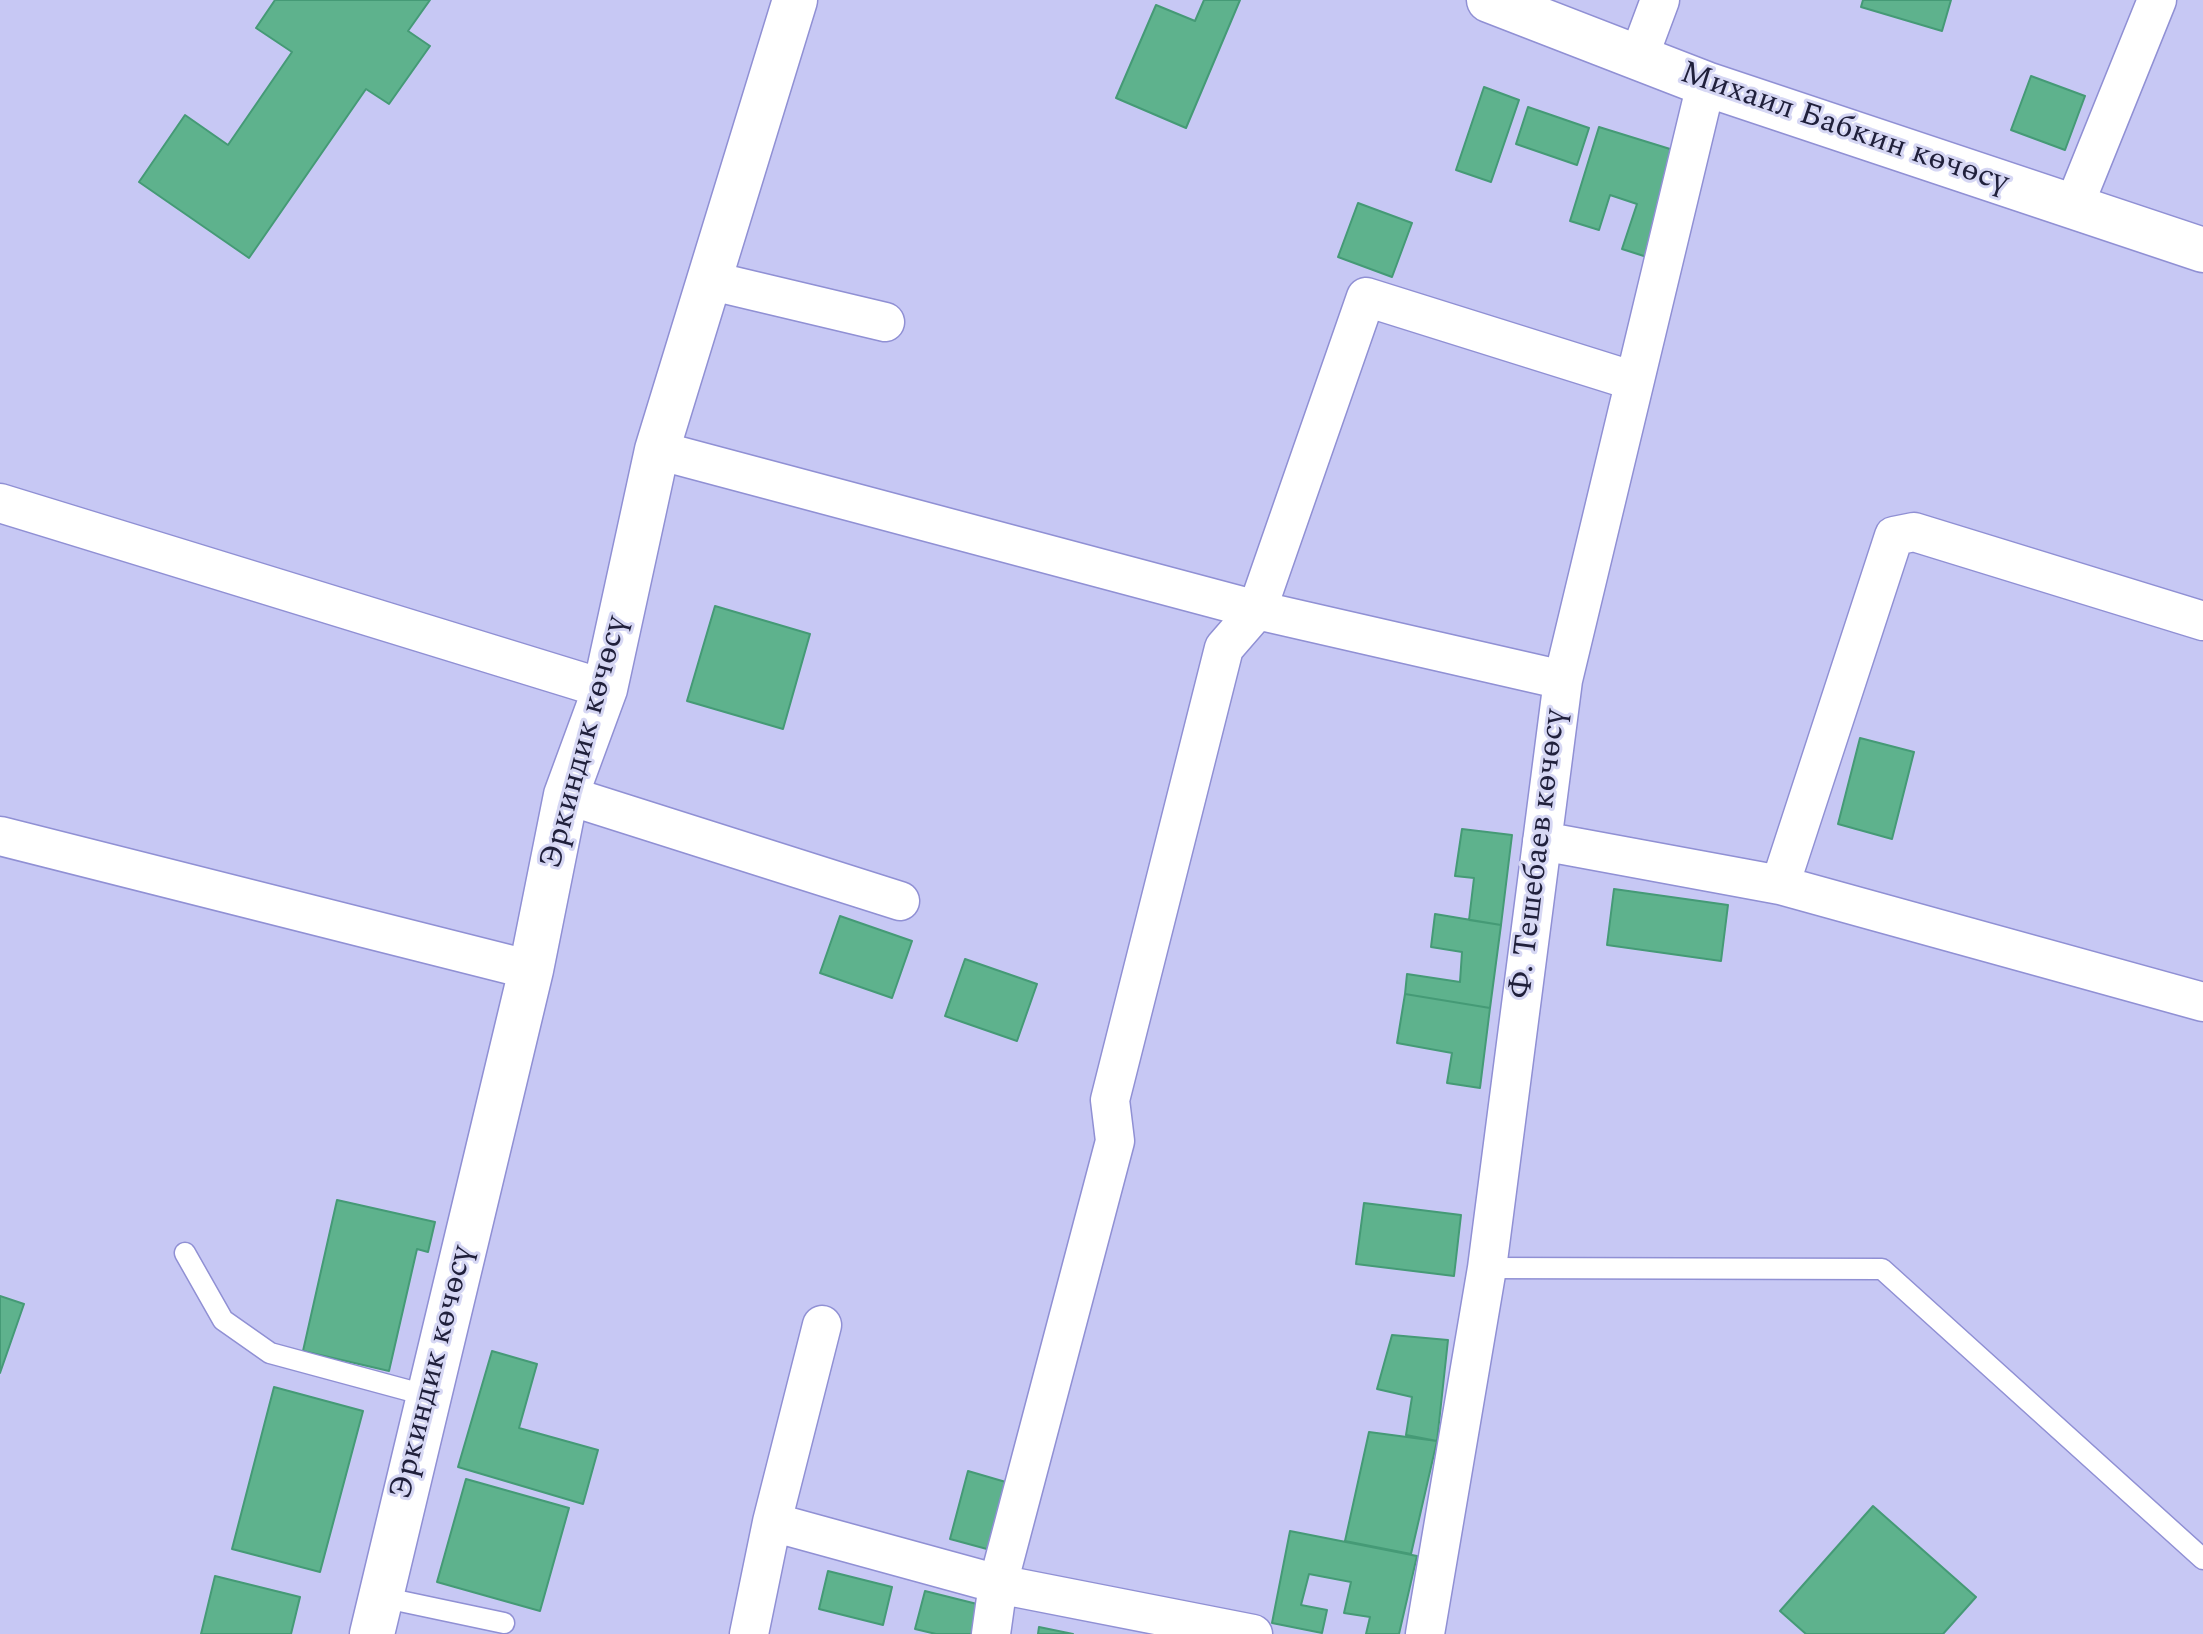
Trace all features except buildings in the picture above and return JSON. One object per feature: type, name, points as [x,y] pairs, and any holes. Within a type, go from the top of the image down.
[{"type":"main road","name":"Эркиндик көчөсү","points":[[376,1615],[531,970],[566,795],[605,689],[657,450],[795,0]]},
{"type":"main road","name":"Михаил Бабкин көчөсү","points":[[1489,0],[1706,84],[2203,250]]},
{"type":"street","points":[[1638,59],[1660,0]]},
{"type":"street","points":[[2073,208],[2157,0]]},
{"type":"street","name":"Ф. Тешебаев көчөсү","points":[[1425,1634],[1487,1268],[1563,680],[1706,84]]},
{"type":"street","points":[[708,280],[885,322]]},
{"type":"street","points":[[991,1634],[998,1584],[1115,1141],[1110,1100],[1224,648],[1257,610],[1366,297],[1634,381]]},
{"type":"street","points":[[657,450],[1257,610],[1563,680]]},
{"type":"street","points":[[0,503],[605,689]]},
{"type":"street","points":[[1780,885],[1894,536],[1914,532],[2203,621]]},
{"type":"street","points":[[566,795],[900,901]]},
{"type":"street","points":[[0,836],[531,970]]},
{"type":"street","points":[[1542,841],[1780,885],[2203,1002]]},
{"type":"street","points":[[749,1634],[772,1522],[822,1325]]},
{"type":"street","points":[[772,1522],[998,1584],[1253,1634]]},
{"type":"lane","points":[[185,1253],[223,1320],[270,1353],[429,1396]]},
{"type":"lane","points":[[1487,1268],[1882,1269],[2203,1559]]},
{"type":"lane","points":[[376,1615],[504,1623]]}]
